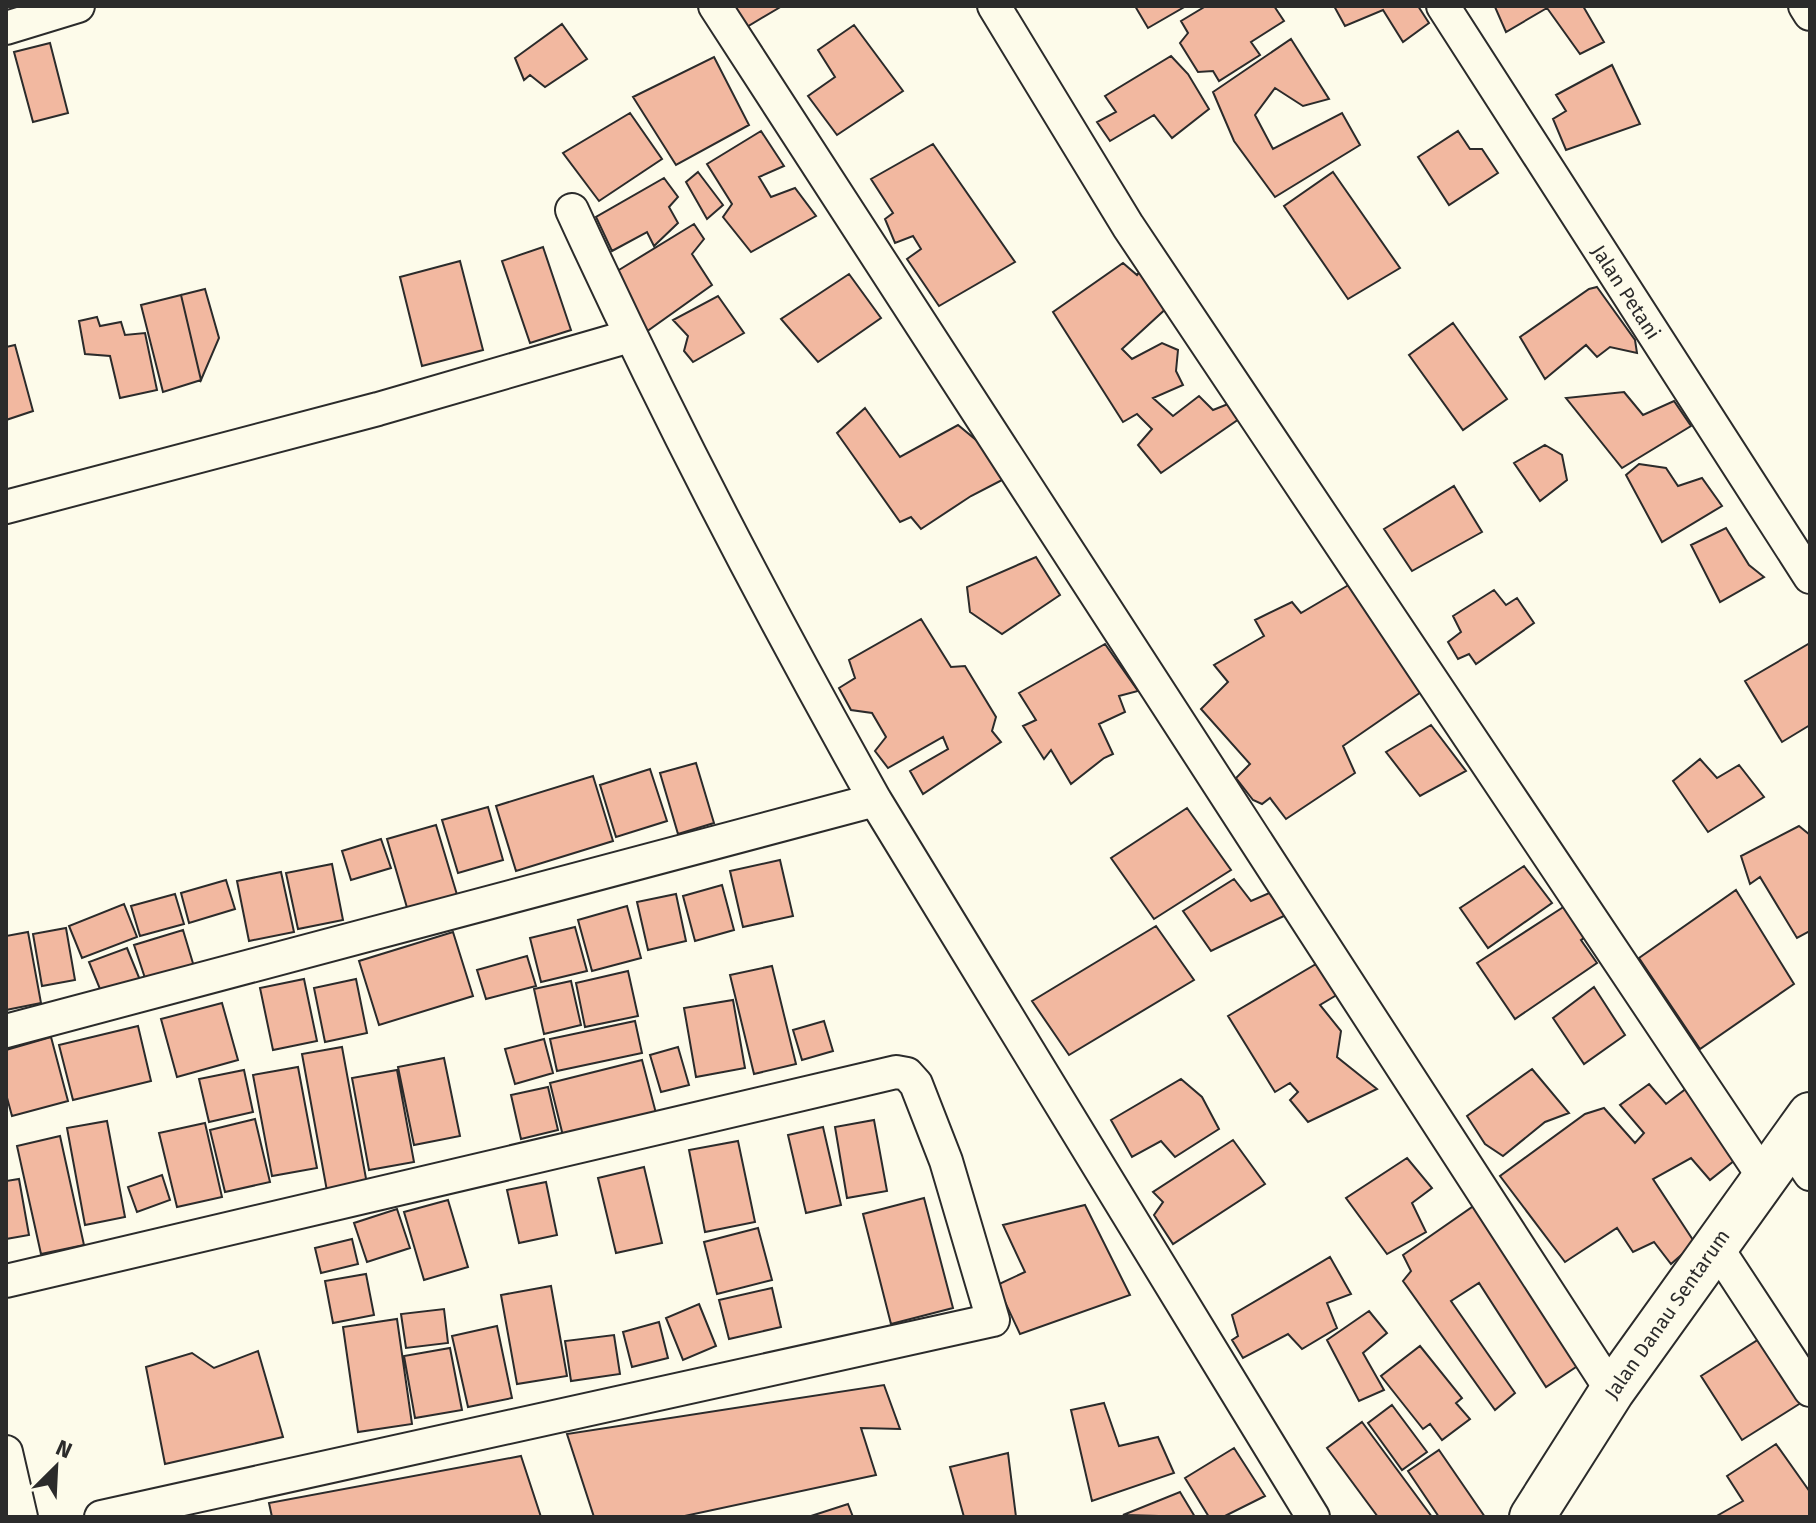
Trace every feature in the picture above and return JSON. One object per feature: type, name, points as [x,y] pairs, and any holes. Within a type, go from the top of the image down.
[{"type":"street","points":[[6,28],[78,6]]},
{"type":"street","points":[[715,6],[1612,1391]]},
{"type":"street","points":[[994,6],[1128,226],[1765,1179]]},
{"type":"street","name":"Jalan Petani","points":[[1443,6],[1810,577]]},
{"type":"street","points":[[1805,6],[1810,14]]},
{"type":"street","points":[[572,210],[630,336],[809,683],[875,800],[1313,1517]]},
{"type":"street","points":[[6,507],[378,409],[630,336]]},
{"type":"street","points":[[6,1031],[875,800]]},
{"type":"street","points":[[6,1281],[896,1072],[907,1074],[916,1084],[946,1161],[993,1320],[101,1517]]},
{"type":"street","name":"Jalan Danau Sentarum","points":[[1547,1510],[1612,1391],[1765,1179],[1803,1144]]},
{"type":"street","points":[[1715,1245],[1810,1390]]},
{"type":"street","points":[[6,1452],[21,1517]]},
{"type":"building","points":[[735,6],[782,6],[745,28]]},
{"type":"building","points":[[1135,6],[1186,6],[1148,28]]},
{"type":"building","points":[[1206,6],[1274,6],[1284,21],[1251,42],[1260,55],[1219,81],[1213,71],[1198,72],[1180,43],[1188,33],[1181,21]]},
{"type":"building","points":[[1334,6],[1418,6],[1429,23],[1403,42],[1383,10],[1345,26]]},
{"type":"building","points":[[1497,6],[1583,6],[1604,42],[1580,54],[1547,8],[1506,32]]},
{"type":"building","points":[[562,24],[587,59],[545,87],[530,75],[524,80],[515,58]]},
{"type":"building","points":[[854,25],[903,91],[837,135],[808,96],[835,77],[818,50]]},
{"type":"building","points":[[1291,39],[1329,99],[1303,106],[1275,88],[1255,115],[1273,149],[1342,113],[1360,145],[1275,197],[1234,141],[1213,92]]},
{"type":"building","points":[[50,43],[68,113],[33,122],[14,52]]},
{"type":"building","points":[[1171,56],[1188,74],[1209,109],[1172,138],[1154,115],[1110,141],[1097,122],[1116,112],[1105,96]]},
{"type":"building","points":[[714,57],[749,125],[676,165],[633,97]]},
{"type":"building","points":[[1612,65],[1640,124],[1566,150],[1553,119],[1566,111],[1556,95]]},
{"type":"building","points":[[630,113],[662,159],[599,201],[563,153]]},
{"type":"building","points":[[761,131],[784,166],[759,177],[771,197],[795,188],[816,216],[751,252],[723,217],[732,204],[707,164]]},
{"type":"building","points":[[1458,131],[1470,149],[1482,149],[1498,173],[1449,205],[1418,157]]},
{"type":"building","points":[[933,144],[1015,262],[939,306],[907,259],[921,249],[913,236],[895,243],[885,219],[893,213],[871,179]]},
{"type":"building","points":[[698,172],[723,205],[707,219],[686,182]]},
{"type":"building","points":[[1333,172],[1400,268],[1348,299],[1284,206]]},
{"type":"building","points":[[664,178],[678,197],[669,207],[678,223],[654,246],[647,232],[612,251],[596,217]]},
{"type":"building","points":[[694,224],[704,239],[692,254],[712,285],[646,332],[614,273]]},
{"type":"building","points":[[543,247],[571,330],[530,343],[502,261]]},
{"type":"building","points":[[460,261],[483,350],[422,366],[400,277]]},
{"type":"building","points":[[1123,263],[1137,275],[1144,267],[1171,304],[1122,349],[1132,359],[1162,343],[1178,350],[1176,371],[1183,385],[1153,398],[1173,416],[1199,396],[1213,410],[1228,404],[1239,419],[1161,473],[1138,445],[1152,429],[1137,414],[1123,422],[1053,312]]},
{"type":"building","points":[[849,274],[881,318],[818,362],[781,319]]},
{"type":"building","points":[[1597,287],[1635,340],[1637,353],[1610,347],[1597,357],[1586,345],[1545,379],[1520,337],[1589,289]]},
{"type":"building","points":[[205,289],[219,338],[201,380],[181,295]]},
{"type":"building","points":[[181,295],[201,380],[163,392],[141,305]]},
{"type":"building","points":[[718,296],[744,333],[693,362],[684,351],[688,336],[673,320]]},
{"type":"building","points":[[97,317],[100,326],[121,322],[125,335],[145,333],[157,390],[120,398],[110,356],[85,354],[79,321]]},
{"type":"building","points":[[1453,323],[1507,399],[1463,430],[1409,355]]},
{"type":"building","points":[[15,345],[33,411],[6,420],[6,347]]},
{"type":"building","points":[[1624,392],[1643,415],[1674,401],[1691,426],[1622,468],[1566,398]]},
{"type":"building","points":[[865,408],[900,457],[958,425],[988,450],[1004,479],[971,496],[921,529],[911,517],[900,522],[837,433]]},
{"type":"building","points":[[1545,445],[1562,455],[1567,480],[1540,501],[1514,463]]},
{"type":"building","points":[[1639,464],[1666,468],[1678,486],[1702,478],[1722,506],[1662,542],[1626,475]]},
{"type":"building","points":[[1454,486],[1482,532],[1412,571],[1384,529]]},
{"type":"building","points":[[1726,528],[1749,565],[1764,577],[1720,602],[1691,545]]},
{"type":"building","points":[[1036,557],[1060,595],[1002,634],[970,612],[967,587]]},
{"type":"building","points":[[1352,583],[1424,690],[1343,746],[1355,773],[1286,819],[1270,798],[1262,804],[1253,800],[1236,778],[1250,764],[1201,709],[1228,682],[1214,665],[1264,636],[1255,620],[1292,602],[1301,613]]},
{"type":"building","points":[[1494,590],[1506,605],[1517,598],[1534,623],[1476,664],[1469,654],[1458,659],[1448,642],[1461,632],[1453,616]]},
{"type":"building","points":[[921,619],[951,667],[965,666],[996,717],[992,731],[1001,742],[923,794],[910,771],[948,749],[943,737],[888,768],[875,751],[886,737],[872,713],[851,710],[839,688],[855,678],[849,660]]},
{"type":"building","points":[[1810,643],[1810,725],[1782,742],[1745,681]]},
{"type":"building","points":[[1105,644],[1138,691],[1119,696],[1125,712],[1099,724],[1113,754],[1071,784],[1051,750],[1044,759],[1023,726],[1036,720],[1019,693]]},
{"type":"building","points":[[1431,725],[1466,771],[1420,796],[1386,752]]},
{"type":"building","points":[[1700,759],[1717,778],[1739,765],[1764,797],[1708,832],[1673,781]]},
{"type":"building","points":[[696,763],[714,823],[678,834],[660,773]]},
{"type":"building","points":[[650,769],[667,821],[616,837],[600,785]]},
{"type":"building","points":[[593,776],[613,841],[516,871],[496,806]]},
{"type":"building","points":[[488,807],[503,860],[458,873],[442,820]]},
{"type":"building","points":[[1187,808],[1231,870],[1154,919],[1111,858]]},
{"type":"building","points":[[436,825],[458,898],[408,911],[387,839]]},
{"type":"building","points":[[1799,826],[1810,835],[1810,931],[1797,938],[1760,877],[1750,884],[1741,856]]},
{"type":"building","points":[[381,839],[391,868],[351,880],[342,851]]},
{"type":"building","points":[[780,860],[793,916],[743,927],[730,871]]},
{"type":"building","points":[[332,864],[343,920],[298,929],[286,873]]},
{"type":"building","points":[[1524,866],[1552,903],[1488,948],[1460,908]]},
{"type":"building","points":[[281,872],[294,932],[249,941],[237,881]]},
{"type":"building","points":[[1234,879],[1251,901],[1274,891],[1286,915],[1211,951],[1183,911]]},
{"type":"building","points":[[226,880],[235,909],[189,923],[181,893]]},
{"type":"building","points":[[722,885],[734,930],[695,941],[683,896]]},
{"type":"building","points":[[1736,890],[1794,984],[1700,1049],[1639,958]]},
{"type":"building","points":[[175,894],[184,924],[140,936],[131,906]]},
{"type":"building","points":[[676,894],[686,941],[648,950],[637,902]]},
{"type":"building","points":[[124,904],[137,937],[82,958],[69,926]]},
{"type":"building","points":[[1568,904],[1590,934],[1581,940],[1597,963],[1515,1019],[1477,963]]},
{"type":"building","points":[[627,906],[641,958],[592,971],[578,920]]},
{"type":"building","points":[[1156,926],[1194,980],[1069,1055],[1032,1001]]},
{"type":"building","points":[[575,927],[587,971],[541,982],[530,938]]},
{"type":"building","points":[[66,928],[75,980],[42,986],[33,934]]},
{"type":"building","points":[[183,930],[195,970],[147,984],[134,945]]},
{"type":"building","points":[[28,932],[41,1003],[6,1010],[6,936]]},
{"type":"building","points":[[453,932],[473,996],[379,1025],[359,961]]},
{"type":"building","points":[[127,948],[140,980],[102,994],[89,962]]},
{"type":"building","points":[[527,956],[536,986],[486,999],[477,970]]},
{"type":"building","points":[[1316,964],[1340,993],[1320,1005],[1341,1031],[1337,1057],[1377,1089],[1308,1122],[1290,1100],[1298,1092],[1290,1083],[1275,1092],[1228,1016]]},
{"type":"building","points":[[772,966],[796,1064],[754,1074],[730,975]]},
{"type":"building","points":[[628,971],[638,1016],[585,1027],[576,983]]},
{"type":"building","points":[[304,979],[317,1041],[273,1050],[260,988]]},
{"type":"building","points":[[356,979],[367,1033],[325,1042],[314,988]]},
{"type":"building","points":[[571,981],[581,1025],[544,1034],[534,989]]},
{"type":"building","points":[[1594,987],[1625,1035],[1584,1064],[1553,1018]]},
{"type":"building","points":[[733,1000],[745,1068],[696,1077],[684,1008]]},
{"type":"building","points":[[222,1003],[238,1060],[177,1077],[161,1019]]},
{"type":"building","points":[[635,1021],[642,1053],[557,1071],[550,1039]]},
{"type":"building","points":[[824,1021],[833,1051],[802,1060],[793,1030]]},
{"type":"building","points":[[138,1026],[151,1081],[73,1100],[59,1045]]},
{"type":"building","points":[[51,1037],[68,1101],[12,1116],[6,1094],[6,1050]]},
{"type":"building","points":[[544,1039],[553,1073],[515,1084],[505,1049]]},
{"type":"building","points":[[342,1047],[367,1184],[327,1191],[302,1054]]},
{"type":"building","points":[[678,1047],[689,1085],[661,1092],[650,1055]]},
{"type":"building","points":[[444,1058],[460,1136],[414,1145],[398,1067]]},
{"type":"building","points":[[642,1060],[657,1117],[564,1140],[550,1083]]},
{"type":"building","points":[[298,1067],[317,1168],[272,1176],[253,1075]]},
{"type":"building","points":[[1532,1069],[1569,1113],[1545,1122],[1503,1156],[1485,1144],[1467,1116]]},
{"type":"building","points":[[244,1070],[253,1112],[209,1122],[199,1079]]},
{"type":"building","points":[[397,1070],[414,1162],[369,1170],[352,1078]]},
{"type":"building","points":[[1181,1079],[1202,1097],[1219,1129],[1175,1157],[1161,1141],[1132,1157],[1111,1120]]},
{"type":"building","points":[[1649,1084],[1666,1104],[1687,1088],[1740,1156],[1710,1180],[1691,1158],[1653,1179],[1695,1243],[1671,1264],[1654,1242],[1633,1252],[1617,1228],[1565,1262],[1500,1176],[1585,1114],[1604,1108],[1635,1143],[1644,1133],[1620,1105]]},
{"type":"building","points":[[548,1087],[558,1130],[521,1139],[511,1095]]},
{"type":"building","points":[[255,1119],[270,1182],[225,1192],[210,1130]]},
{"type":"building","points":[[874,1120],[887,1191],[847,1198],[835,1127]]},
{"type":"building","points":[[107,1121],[125,1217],[85,1225],[67,1128]]},
{"type":"building","points":[[205,1123],[222,1197],[177,1207],[159,1133]]},
{"type":"building","points":[[823,1127],[841,1205],[806,1213],[788,1135]]},
{"type":"building","points":[[60,1136],[84,1245],[41,1254],[17,1146]]},
{"type":"building","points":[[1233,1140],[1265,1184],[1173,1244],[1154,1215],[1163,1202],[1153,1192]]},
{"type":"building","points":[[738,1141],[755,1222],[705,1232],[689,1150]]},
{"type":"building","points":[[1407,1158],[1432,1188],[1412,1203],[1426,1232],[1387,1254],[1346,1198]]},
{"type":"building","points":[[644,1167],[662,1243],[616,1253],[598,1178]]},
{"type":"building","points":[[162,1175],[170,1200],[137,1212],[128,1187]]},
{"type":"building","points":[[19,1179],[29,1235],[6,1239],[6,1181]]},
{"type":"building","points":[[546,1182],[557,1235],[519,1243],[507,1190]]},
{"type":"building","points":[[924,1198],[953,1308],[891,1324],[863,1214]]},
{"type":"building","points":[[448,1200],[468,1267],[424,1280],[404,1212]]},
{"type":"building","points":[[1085,1205],[1130,1295],[1020,1334],[997,1285],[1025,1272],[1003,1225]]},
{"type":"building","points":[[1475,1205],[1579,1365],[1546,1387],[1479,1283],[1451,1301],[1515,1393],[1495,1410],[1403,1281],[1411,1271],[1403,1255]]},
{"type":"building","points":[[397,1209],[410,1248],[367,1262],[354,1223]]},
{"type":"building","points":[[758,1228],[772,1280],[717,1294],[704,1242]]},
{"type":"building","points":[[352,1239],[358,1264],[321,1273],[315,1248]]},
{"type":"building","points":[[1330,1257],[1351,1294],[1327,1303],[1337,1328],[1302,1349],[1288,1334],[1243,1358],[1232,1340],[1238,1336],[1232,1315]]},
{"type":"building","points":[[366,1274],[374,1315],[333,1323],[325,1281]]},
{"type":"building","points":[[551,1286],[567,1376],[517,1384],[501,1295]]},
{"type":"building","points":[[772,1288],[781,1327],[729,1339],[719,1300]]},
{"type":"building","points":[[699,1304],[716,1346],[683,1360],[666,1318]]},
{"type":"building","points":[[444,1309],[448,1343],[406,1348],[401,1314]]},
{"type":"building","points":[[1369,1311],[1387,1333],[1363,1353],[1384,1390],[1359,1401],[1327,1340]]},
{"type":"building","points":[[397,1319],[412,1424],[358,1432],[343,1327]]},
{"type":"building","points":[[659,1322],[668,1358],[632,1367],[623,1332]]},
{"type":"building","points":[[497,1326],[512,1398],[468,1407],[452,1336]]},
{"type":"building","points":[[614,1335],[620,1374],[571,1381],[565,1341]]},
{"type":"building","points":[[1764,1336],[1804,1401],[1742,1440],[1701,1376]]},
{"type":"building","points":[[1420,1346],[1462,1398],[1456,1403],[1470,1419],[1442,1440],[1430,1424],[1423,1429],[1381,1376]]},
{"type":"building","points":[[450,1348],[462,1410],[415,1418],[404,1356]]},
{"type":"building","points":[[258,1351],[283,1437],[165,1464],[146,1367],[192,1353],[214,1368]]},
{"type":"building","points":[[884,1385],[900,1429],[861,1428],[876,1475],[680,1517],[594,1517],[567,1434]]},
{"type":"building","points":[[1104,1403],[1119,1446],[1158,1437],[1174,1473],[1092,1501],[1071,1410]]},
{"type":"building","points":[[1392,1405],[1427,1452],[1402,1470],[1368,1423]]},
{"type":"building","points":[[1362,1422],[1432,1517],[1378,1517],[1327,1448]]},
{"type":"building","points":[[1776,1444],[1810,1492],[1810,1517],[1715,1517],[1743,1501],[1727,1476]]},
{"type":"building","points":[[1234,1448],[1265,1496],[1223,1517],[1209,1517],[1185,1478]]},
{"type":"building","points":[[1439,1450],[1485,1517],[1439,1517],[1408,1471]]},
{"type":"building","points":[[1008,1453],[1016,1517],[964,1517],[950,1467]]},
{"type":"building","points":[[521,1456],[541,1517],[272,1517],[269,1503]]},
{"type":"building","points":[[1180,1492],[1195,1517],[1123,1515]]},
{"type":"building","points":[[848,1504],[853,1517],[811,1516]]}]
